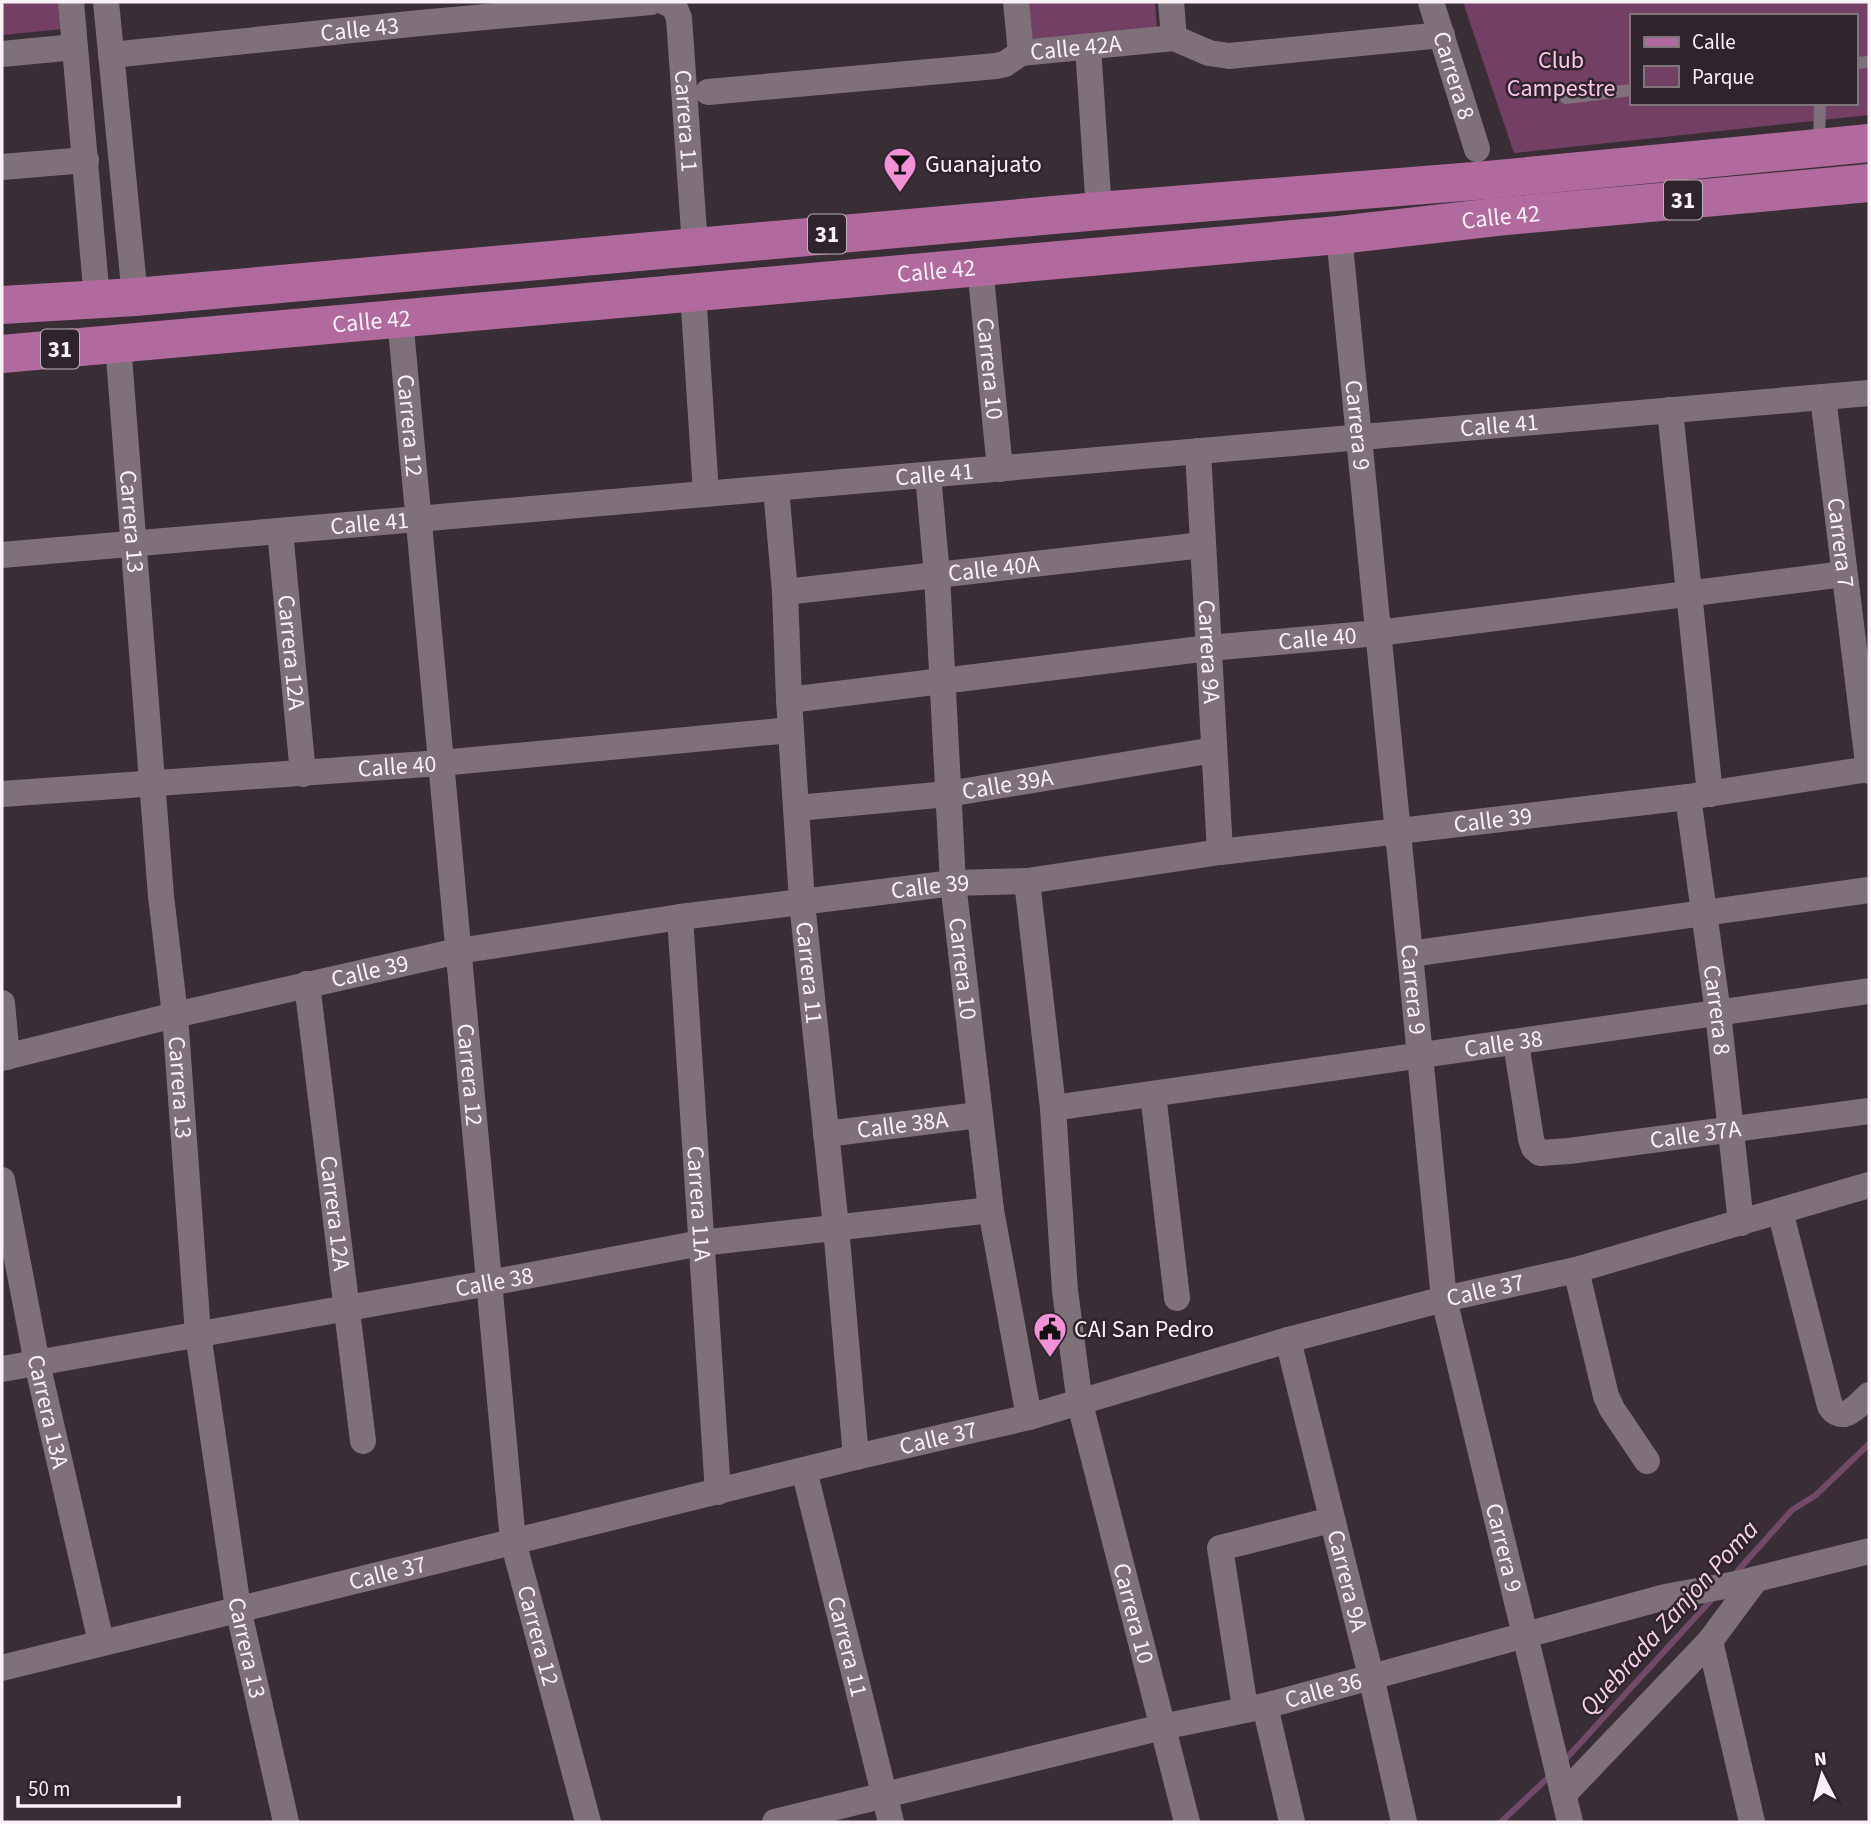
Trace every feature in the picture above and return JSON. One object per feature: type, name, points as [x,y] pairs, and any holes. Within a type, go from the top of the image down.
[{"type":"main road","name":"Calle 42","points":[[2,305],[135,297],[1099,211],[1487,180],[1869,143]]},
{"type":"main road","name":"Calle 42","points":[[2,354],[1339,235],[1496,217],[1869,183]]},
{"type":"street","points":[[71,2],[97,299]]},
{"type":"street","points":[[106,2],[135,297]]},
{"type":"street","points":[[1016,2],[1021,53]]},
{"type":"street","points":[[1171,2],[1174,38]]},
{"type":"street","name":"Carrera 8","points":[[1432,2],[1477,149]]},
{"type":"street","name":"Calle 43","points":[[111,55],[420,23],[466,10],[666,3]]},
{"type":"street","name":"Carrera 11","points":[[666,3],[679,18],[695,246]]},
{"type":"street","name":"Calle 42A","points":[[708,92],[996,66],[1005,64],[1021,53],[1174,38],[1209,53],[1228,56],[1442,35]]},
{"type":"street","points":[[2,54],[75,47]]},
{"type":"street","points":[[1088,47],[1099,211]]},
{"type":"street","points":[[2,167],[86,160]]},
{"type":"street","name":"Carrera 9","points":[[1339,235],[1444,1299],[1562,1786]]},
{"type":"street","name":"Carrera 10","points":[[980,267],[1000,469]]},
{"type":"street","points":[[693,292],[706,494]]},
{"type":"street","name":"Carrera 12","points":[[400,318],[513,1541],[588,1822]]},
{"type":"street","name":"Carrera 13","points":[[118,344],[161,896],[175,1015],[198,1334],[238,1608],[286,1822]]},
{"type":"street","name":"Calle 41","points":[[2,555],[1869,393]]},
{"type":"street","name":"Carrera 7","points":[[1823,397],[1844,574],[1867,732],[1869,770]]},
{"type":"street","name":"Carrera 8","points":[[1670,410],[1690,593],[1704,913],[1741,1223]]},
{"type":"street","name":"Carrera 9A","points":[[1198,451],[1220,852]]},
{"type":"street","name":"Carrera 10","points":[[928,475],[937,575],[953,883],[991,1210],[1029,1418]]},
{"type":"street","name":"Carrera 11","points":[[776,488],[785,592],[790,730],[802,902],[836,1227],[856,1457]]},
{"type":"street","name":"Carrera 12A","points":[[280,531],[303,774]]},
{"type":"street","name":"Calle 40A","points":[[785,592],[1203,545]]},
{"type":"street","name":"Calle 40","points":[[789,700],[1209,648],[1378,633],[1844,574]]},
{"type":"street","name":"Calle 40","points":[[2,794],[441,763],[790,730]]},
{"type":"street","name":"Calle 39A","points":[[797,808],[948,794],[1214,750]]},
{"type":"street","name":"Calle 39","points":[[5,1057],[175,1015],[458,951],[680,917],[953,883],[1027,881],[1220,852],[1699,795],[1869,770]]},
{"type":"street","name":"Carrera 10","points":[[1027,881],[1053,1108],[1065,1291],[1080,1404],[1187,1822]]},
{"type":"street","points":[[1410,954],[1869,890]]},
{"type":"street","name":"Carrera 11A","points":[[680,917],[718,1492]]},
{"type":"street","name":"Carrera 12A","points":[[307,985],[363,1441]]},
{"type":"street","name":"Calle 38","points":[[1053,1108],[1869,991]]},
{"type":"street","points":[[2,1003],[5,1057]]},
{"type":"street","name":"Calle 37A","points":[[1516,1043],[1531,1139],[1534,1148],[1540,1153],[1731,1131],[1869,1111]]},
{"type":"street","points":[[1153,1094],[1177,1298]]},
{"type":"street","name":"Calle 38A","points":[[826,1134],[979,1115]]},
{"type":"street","name":"Carrera 13A","points":[[2,1180],[37,1363],[101,1642]]},
{"type":"street","name":"Calle 37","points":[[2,1668],[804,1469],[1029,1418],[1288,1340],[1444,1299],[1576,1270],[1869,1185]]},
{"type":"street","name":"Calle 38","points":[[2,1369],[701,1243],[991,1210]]},
{"type":"street","points":[[1780,1211],[1830,1406],[1835,1413],[1848,1413],[1869,1395]]},
{"type":"street","points":[[1576,1270],[1606,1396],[1647,1461]]},
{"type":"street","name":"Carrera 9A","points":[[1288,1340],[1404,1822]]},
{"type":"street","name":"Carrera 11","points":[[804,1469],[891,1822]]},
{"type":"street","points":[[1292,1822],[1255,1707],[1220,1548],[1332,1520]]},
{"type":"street","name":"Calle 36","points":[[775,1822],[1162,1727],[1255,1707],[1665,1597],[1868,1555]]},
{"type":"street","points":[[1570,1822],[1562,1786],[1710,1641],[1746,1581]]},
{"type":"street","points":[[1710,1641],[1752,1822]]},
{"type":"lane","points":[[1566,98],[1630,90]]},
{"type":"lane","points":[[1819,148],[1821,105]]},
{"type":"green space","points":[[2,2],[61,2],[63,29],[2,35]]},
{"type":"green space","points":[[1026,2],[1155,2],[1157,30],[1029,39]]},
{"type":"green space","name":"Club Campestre","points":[[1463,2],[1869,2],[1869,115],[1514,153]]},
{"type":"waterway","name":"Quebrada Zanjon Poma","points":[[1733,1576],[1792,1510],[1816,1495],[1869,1444]]},
{"type":"waterway","name":"Quebrada Zanjon Poma","points":[[1563,1762],[1714,1597]]},
{"type":"waterway","name":"Quebrada Zanjon Poma","points":[[1501,1822],[1551,1775]]},
{"type":"place","name":"Guanajuato","points":[[900,194]]},
{"type":"place","name":"CAI San Pedro","points":[[1050,1359]]}]
